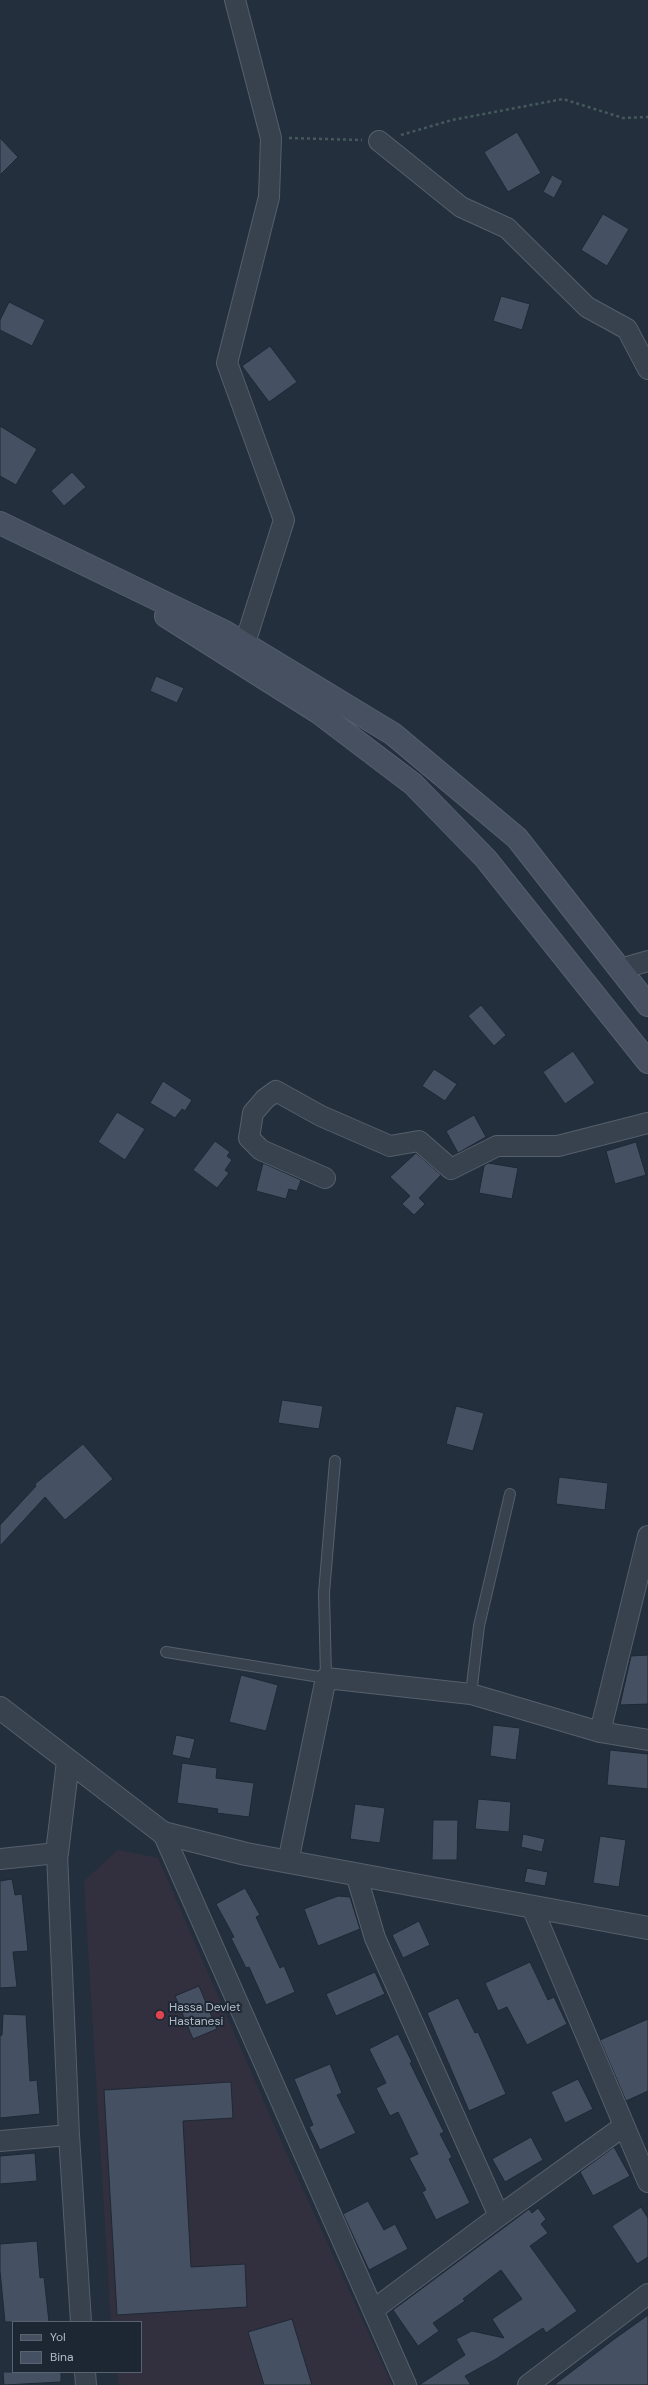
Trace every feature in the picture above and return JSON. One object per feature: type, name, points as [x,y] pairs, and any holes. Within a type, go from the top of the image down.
[{"type":"main road","points":[[0,523],[225,632],[393,734],[517,838],[648,1004]]},
{"type":"main road","points":[[75,559],[318,712],[413,784],[486,859],[648,1062]]},
{"type":"street","points":[[235,0],[271,138],[269,197],[227,363],[284,520],[245,644]]},
{"type":"street","points":[[379,141],[461,207],[507,228],[587,307],[627,329],[648,369]]},
{"type":"street","points":[[620,969],[648,961]]},
{"type":"street","points":[[325,1178],[261,1150],[249,1138],[254,1114],[265,1099],[276,1091],[321,1116],[390,1146],[419,1141],[451,1169],[497,1146],[558,1146],[648,1123]]},
{"type":"street","points":[[600,1732],[648,1536]]},
{"type":"street","points":[[288,1862],[326,1678],[471,1694],[600,1732],[648,1740]]},
{"type":"street","points":[[0,1708],[163,1833],[246,1854],[648,1928]]},
{"type":"street","points":[[68,1761],[57,1854],[69,2135],[81,2321]]},
{"type":"street","points":[[163,1833],[406,2385]]},
{"type":"street","points":[[0,1859],[57,1854]]},
{"type":"street","points":[[356,1874],[375,1938],[499,2216]]},
{"type":"street","points":[[532,1907],[648,2182]]},
{"type":"street","points":[[373,2310],[499,2216],[624,2126]]},
{"type":"street","points":[[0,2141],[69,2135]]},
{"type":"street","points":[[528,2385],[648,2294]]},
{"type":"street","points":[[85,2373],[86,2385]]},
{"type":"lane","points":[[166,1652],[326,1678],[324,1594],[335,1461]]},
{"type":"lane","points":[[471,1694],[479,1626],[510,1494]]},
{"type":"path","points":[[271,138],[379,141],[452,120],[563,100],[623,118],[648,117]]},
{"type":"shaded area","name":"Hassa Devlet Hastanesi","points":[[118,1850],[158,1858],[285,2150],[392,2385],[119,2385],[117,2373],[142,2373],[142,2321],[111,2321],[84,1881]]},
{"type":"building","points":[[517,132],[541,173],[508,192],[484,152]]},
{"type":"building","points":[[0,138],[18,157],[0,175]]},
{"type":"building","points":[[552,175],[563,181],[554,198],[543,192]]},
{"type":"building","points":[[603,214],[629,229],[607,266],[581,250]]},
{"type":"building","points":[[501,296],[530,304],[522,330],[493,321]]},
{"type":"building","points":[[9,302],[45,320],[32,346],[0,330],[0,320]]},
{"type":"building","points":[[270,346],[297,382],[269,402],[242,366]]},
{"type":"building","points":[[0,426],[37,449],[16,485],[0,476]]},
{"type":"building","points":[[72,472],[86,487],[64,506],[51,491]]},
{"type":"building","points":[[156,676],[184,688],[177,703],[150,691]]},
{"type":"building","points":[[481,1005],[506,1035],[494,1046],[468,1016]]},
{"type":"building","points":[[573,1051],[595,1083],[565,1104],[543,1072]]},
{"type":"building","points":[[434,1069],[457,1084],[445,1101],[422,1086]]},
{"type":"building","points":[[163,1081],[192,1100],[185,1111],[182,1109],[175,1118],[150,1103]]},
{"type":"building","points":[[117,1112],[145,1129],[125,1160],[98,1142]]},
{"type":"building","points":[[474,1115],[486,1137],[458,1153],[446,1131]]},
{"type":"building","points":[[215,1141],[230,1152],[227,1156],[232,1160],[225,1170],[229,1173],[217,1188],[193,1170]]},
{"type":"building","points":[[636,1142],[646,1175],[615,1184],[606,1151]]},
{"type":"building","points":[[416,1153],[441,1175],[419,1198],[425,1204],[414,1215],[402,1204],[410,1196],[390,1177]]},
{"type":"building","points":[[263,1163],[301,1180],[297,1191],[289,1189],[286,1199],[256,1191]]},
{"type":"building","points":[[488,1163],[518,1168],[512,1199],[479,1193],[484,1166]]},
{"type":"building","points":[[282,1400],[323,1406],[319,1429],[278,1423]]},
{"type":"building","points":[[456,1406],[484,1413],[473,1451],[446,1444]]},
{"type":"building","points":[[83,1444],[113,1479],[65,1520],[45,1497],[0,1546],[0,1525],[36,1486],[35,1484]]},
{"type":"building","points":[[559,1477],[608,1483],[605,1510],[556,1504]]},
{"type":"building","points":[[648,1655],[648,1704],[620,1705],[631,1656]]},
{"type":"building","points":[[241,1675],[278,1685],[266,1731],[229,1722]]},
{"type":"building","points":[[493,1725],[520,1728],[516,1760],[490,1756]]},
{"type":"building","points":[[176,1735],[195,1739],[190,1759],[172,1755]]},
{"type":"building","points":[[610,1750],[648,1754],[648,1789],[607,1785]]},
{"type":"building","points":[[182,1763],[217,1768],[216,1778],[254,1783],[249,1817],[217,1813],[218,1809],[177,1803]]},
{"type":"building","points":[[478,1799],[511,1802],[509,1832],[475,1829]]},
{"type":"building","points":[[355,1804],[385,1808],[380,1843],[350,1839]]},
{"type":"building","points":[[433,1820],[458,1820],[457,1860],[432,1860]]},
{"type":"building","points":[[523,1834],[545,1839],[542,1852],[521,1847]]},
{"type":"building","points":[[600,1836],[626,1840],[619,1887],[593,1883]]},
{"type":"building","points":[[527,1868],[548,1872],[545,1886],[524,1882]]},
{"type":"building","points":[[12,1879],[15,1895],[22,1894],[28,1951],[13,1952],[17,1987],[0,1988],[0,1881]]},
{"type":"building","points":[[245,1888],[260,1915],[256,1917],[280,1968],[284,1966],[295,1992],[266,2005],[249,1967],[246,1968],[231,1938],[234,1937],[216,1904]]},
{"type":"building","points":[[338,1896],[350,1897],[360,1929],[318,1946],[304,1909]]},
{"type":"building","points":[[419,1921],[430,1945],[403,1958],[392,1935]]},
{"type":"building","points":[[530,1962],[548,2000],[554,1997],[567,2024],[527,2045],[507,2007],[498,2011],[485,1983]]},
{"type":"building","points":[[375,1972],[385,1994],[336,2016],[326,1994]]},
{"type":"building","points":[[199,1986],[217,2029],[193,2039],[175,1996]]},
{"type":"building","points":[[458,1998],[475,2033],[478,2032],[506,2094],[469,2111],[427,2013]]},
{"type":"building","points":[[3,2014],[26,2015],[30,2081],[37,2080],[40,2114],[0,2118],[0,2036],[2,2035]]},
{"type":"building","points":[[648,2019],[648,2091],[626,2101],[600,2040]]},
{"type":"building","points":[[398,2034],[412,2062],[410,2063],[444,2132],[440,2134],[452,2157],[449,2159],[470,2203],[436,2220],[422,2192],[426,2190],[409,2158],[418,2154],[398,2112],[390,2116],[376,2088],[386,2083],[369,2049]]},
{"type":"building","points":[[330,2064],[342,2093],[337,2095],[356,2133],[320,2150],[309,2127],[313,2125],[294,2079]]},
{"type":"building","points":[[578,2079],[593,2109],[565,2123],[551,2092]]},
{"type":"building","points":[[231,2082],[233,2118],[183,2121],[191,2267],[245,2264],[247,2307],[117,2315],[104,2090]]},
{"type":"building","points":[[531,2137],[543,2160],[505,2182],[492,2159]]},
{"type":"building","points":[[614,2147],[630,2176],[593,2196],[580,2172]]},
{"type":"building","points":[[35,2153],[37,2181],[0,2184],[0,2156]]},
{"type":"building","points":[[368,2201],[384,2230],[395,2224],[408,2249],[369,2270],[343,2214]]},
{"type":"building","points":[[641,2207],[648,2218],[648,2257],[637,2264],[612,2226]]},
{"type":"building","points":[[538,2208],[546,2219],[541,2224],[548,2233],[530,2246],[577,2311],[546,2333],[543,2328],[496,2359],[465,2376],[471,2385],[419,2385],[465,2355],[456,2339],[472,2331],[504,2338],[492,2319],[522,2299],[501,2270],[463,2299],[465,2301],[433,2323],[439,2331],[418,2346],[393,2310],[529,2209],[532,2213]]},
{"type":"building","points":[[37,2241],[40,2278],[44,2277],[49,2321],[5,2322],[0,2271],[0,2244]]},
{"type":"building","points":[[648,2315],[648,2385],[554,2385],[613,2340]]},
{"type":"building","points":[[292,2319],[312,2385],[264,2385],[248,2332]]},
{"type":"building","points":[[3,2372],[61,2373],[61,2382],[4,2385]]},
{"type":"place","name":"Hassa Devlet Hastanesi","points":[[160,2015]]}]
